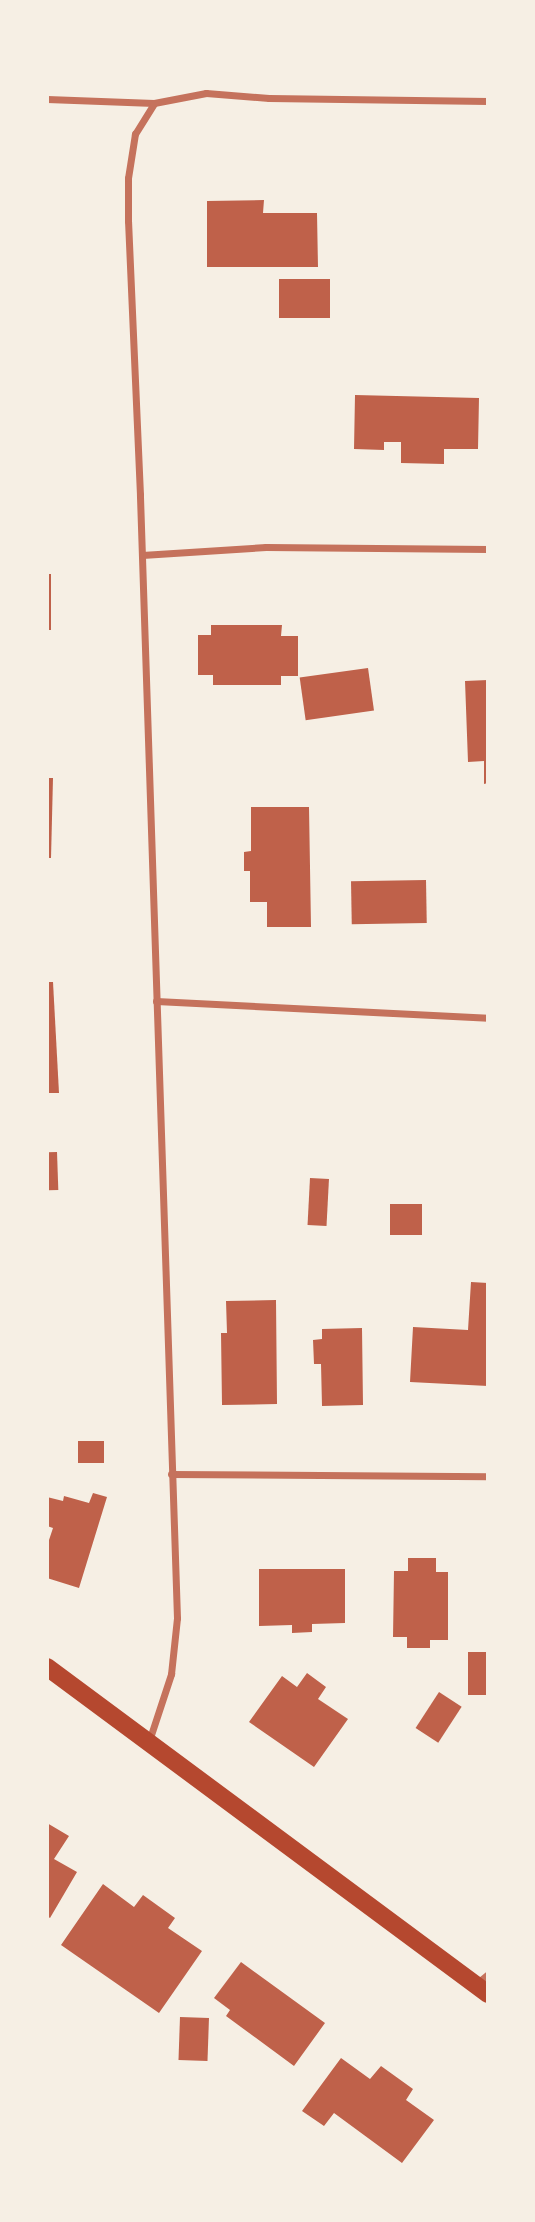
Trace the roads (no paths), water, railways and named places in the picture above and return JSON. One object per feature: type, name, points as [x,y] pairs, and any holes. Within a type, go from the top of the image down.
[{"type":"main road","points":[[47,1667],[484,1984]]},
{"type":"street","points":[[149,1741],[171,1674],[177,1618],[128,178],[135,134],[155,103],[162,99],[206,93],[269,99],[488,101]]},
{"type":"street","points":[[47,99],[155,103]]},
{"type":"street","points":[[142,555],[265,547],[488,550]]},
{"type":"street","points":[[156,1001],[488,1018]]},
{"type":"street","points":[[171,1474],[488,1476]]}]
